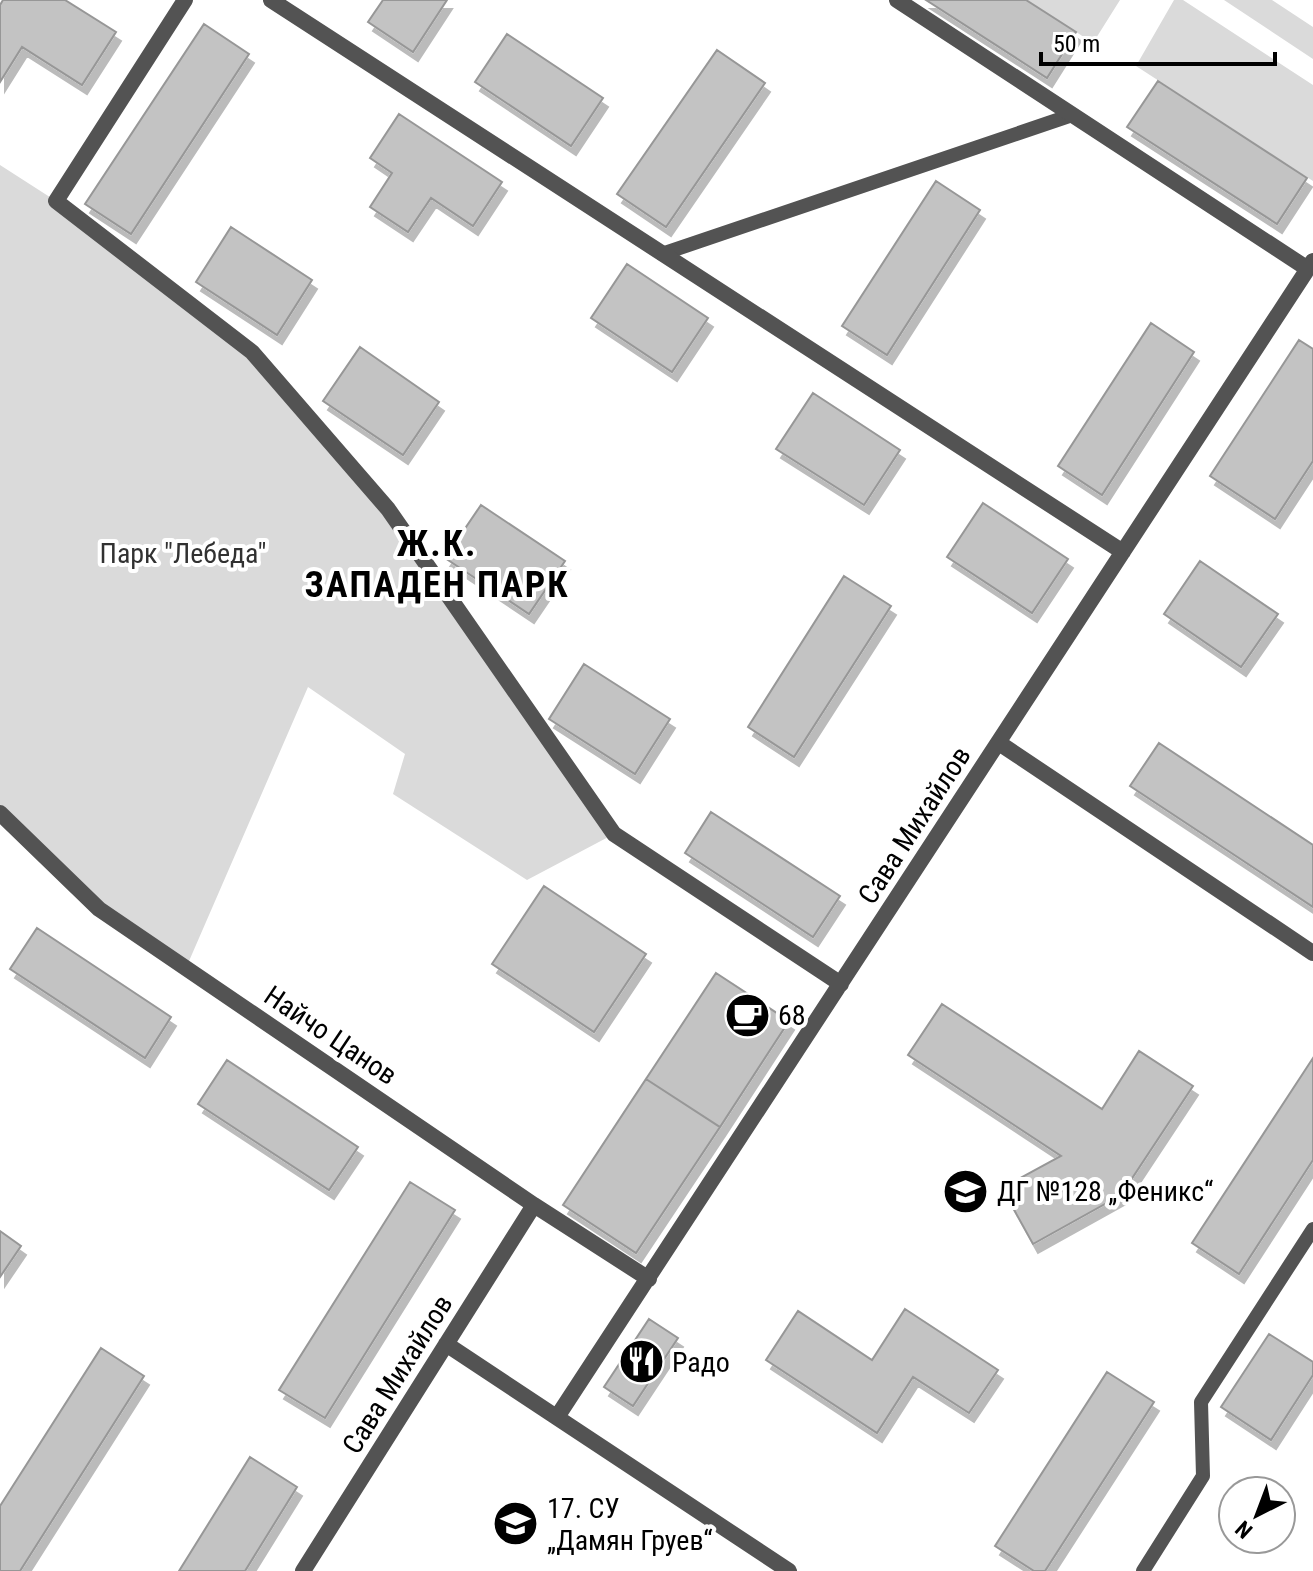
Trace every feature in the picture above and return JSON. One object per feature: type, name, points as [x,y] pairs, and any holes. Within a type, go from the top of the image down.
[{"type":"street","points":[[185,0],[56,201],[252,352],[263,364],[388,509],[614,834],[841,984]]},
{"type":"street","points":[[271,0],[1123,552]]},
{"type":"street","points":[[897,0],[1311,267]]},
{"type":"street","name":"Сава Михайлов","points":[[557,1417],[1311,267]]},
{"type":"street","points":[[999,743],[1313,953]]},
{"type":"street","name":"Найчо Цанов","points":[[0,813],[99,909],[534,1205],[649,1279]]},
{"type":"street","name":"Сава Михайлов","points":[[303,1571],[534,1205]]},
{"type":"street","points":[[446,1344],[789,1571]]},
{"type":"lane","points":[[662,254],[1072,115]]},
{"type":"lane","points":[[1143,1571],[1203,1476],[1201,1402],[1313,1229]]},
{"type":"green space","points":[[1027,0],[1120,0],[1093,43]]},
{"type":"green space","points":[[1174,0],[1183,0],[1313,85],[1313,181],[1136,66]]},
{"type":"green space","points":[[1224,0],[1272,0],[1313,27],[1313,59]]},
{"type":"green space","name":"Парк \"Лебеда\"","points":[[0,165],[56,201],[252,352],[388,509],[614,834],[527,880],[393,794],[405,754],[308,687],[186,968],[99,909],[0,813]]},
{"type":"building","points":[[3,0],[65,0],[116,32],[82,85],[22,47],[0,82],[0,5]]},
{"type":"building","points":[[383,0],[447,0],[413,52],[368,22]]},
{"type":"building","points":[[926,0],[1026,0],[1076,32],[1047,78]]},
{"type":"building","points":[[204,24],[249,54],[131,234],[85,204]]},
{"type":"building","points":[[507,34],[603,98],[571,146],[475,82]]},
{"type":"building","points":[[717,50],[765,83],[666,227],[617,194]]},
{"type":"building","points":[[1158,81],[1307,178],[1277,224],[1127,127]]},
{"type":"building","points":[[399,114],[502,182],[473,226],[431,198],[408,232],[370,207],[392,173],[370,158]]},
{"type":"building","points":[[936,181],[980,210],[887,355],[842,326]]},
{"type":"building","points":[[231,227],[312,280],[277,335],[196,282]]},
{"type":"building","points":[[627,264],[708,318],[672,372],[591,318]]},
{"type":"building","points":[[1151,323],[1194,352],[1102,495],[1058,466]]},
{"type":"building","points":[[1299,340],[1313,349],[1313,461],[1275,519],[1210,476]]},
{"type":"building","points":[[360,347],[439,402],[403,455],[323,401]]},
{"type":"building","points":[[813,393],[900,450],[864,505],[776,449]]},
{"type":"building","points":[[983,503],[1068,559],[1032,613],[947,557]]},
{"type":"building","points":[[481,505],[565,561],[529,614],[445,558]]},
{"type":"building","points":[[1200,561],[1278,614],[1241,667],[1164,614]]},
{"type":"building","points":[[844,576],[891,606],[794,757],[748,727]]},
{"type":"building","points":[[584,664],[670,719],[635,774],[549,719]]},
{"type":"building","points":[[1159,743],[1313,845],[1313,907],[1130,786]]},
{"type":"building","points":[[711,812],[840,896],[813,937],[685,853]]},
{"type":"building","points":[[544,886],[646,954],[594,1032],[492,964]]},
{"type":"building","points":[[37,928],[171,1017],[145,1058],[10,969]]},
{"type":"building","points":[[716,973],[789,1021],[720,1127],[646,1079]]},
{"type":"building","points":[[942,1004],[1102,1109],[1139,1051],[1193,1086],[1121,1195],[1033,1244],[1002,1188],[1061,1156],[908,1055]]},
{"type":"building","points":[[1313,1058],[1313,1160],[1239,1274],[1192,1243]]},
{"type":"building","points":[[227,1060],[358,1147],[329,1190],[198,1104]]},
{"type":"building","points":[[646,1079],[720,1127],[636,1253],[563,1205]]},
{"type":"building","points":[[410,1182],[455,1210],[325,1418],[279,1390]]},
{"type":"building","points":[[0,1231],[21,1246],[0,1277]]},
{"type":"building","points":[[905,1309],[998,1370],[969,1413],[913,1377],[877,1433],[766,1360],[798,1311],[872,1360]]},
{"type":"building","name":"Радо","points":[[649,1319],[678,1338],[633,1406],[604,1387]]},
{"type":"building","points":[[1269,1334],[1313,1362],[1313,1375],[1271,1440],[1221,1407]]},
{"type":"building","points":[[101,1348],[144,1376],[20,1571],[0,1571],[0,1506]]},
{"type":"building","points":[[1107,1372],[1154,1402],[1045,1571],[1034,1571],[995,1546]]},
{"type":"building","points":[[250,1457],[297,1487],[245,1571],[179,1571]]},
{"type":"place","name":"68","points":[[747,1015]]},
{"type":"place","name":"ДГ №128 „Феникс“","points":[[966,1191]]},
{"type":"place","name":"Радо","points":[[641,1362]]},
{"type":"place","name":"17. СУ „Дамян Груев“","points":[[516,1524]]},
{"type":"district","name":"Ж.К. ЗАПАДЕН ПАРК","points":[[437,564]]}]
